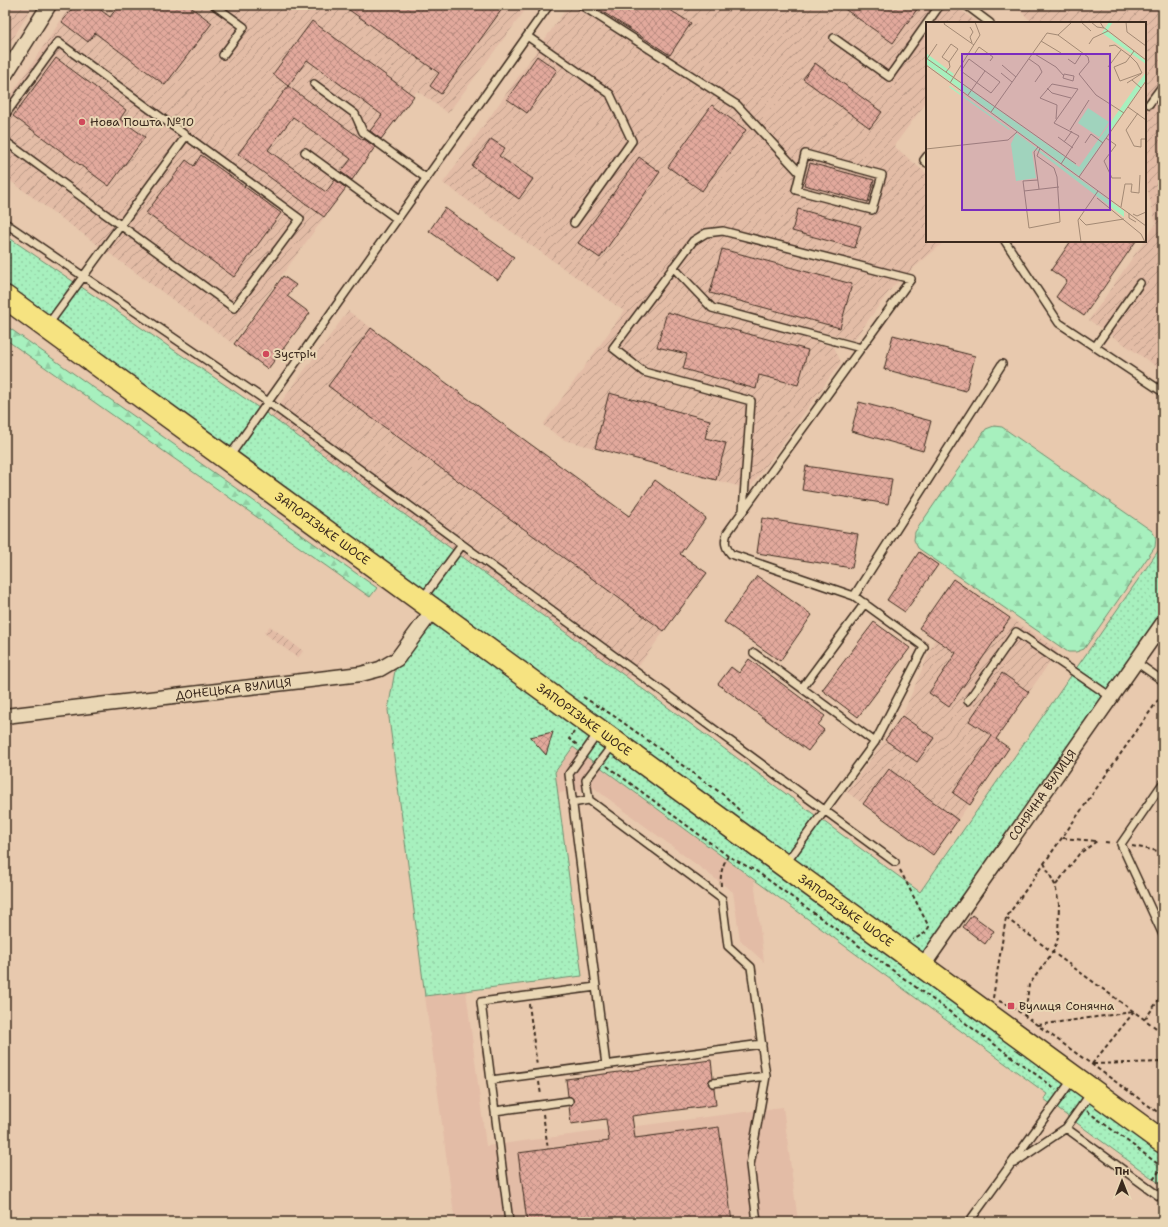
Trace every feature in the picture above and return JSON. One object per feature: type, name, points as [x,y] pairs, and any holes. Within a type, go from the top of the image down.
[{"type":"main road","name":"ЗАПОРІЗЬКЕ ШОСЕ","points":[[5,297],[922,967],[1087,1099],[1163,1142]]},
{"type":"street","points":[[5,75],[49,5]]},
{"type":"street","name":"ДОНЕЦЬКА ВУЛИЦЯ","points":[[5,716],[361,674],[380,669],[397,659],[427,605]]},
{"type":"street","name":"СОНЯЧНА ВУЛИЦЯ","points":[[922,967],[1163,623]]},
{"type":"lane","points":[[214,5],[244,27],[223,55]]},
{"type":"lane","points":[[228,459],[549,5]]},
{"type":"lane","points":[[581,5],[737,105],[800,173]]},
{"type":"lane","points":[[928,22],[940,5]]},
{"type":"lane","points":[[966,5],[989,22]]},
{"type":"lane","points":[[834,38],[889,77],[926,25]]},
{"type":"lane","points":[[527,36],[610,94],[632,141],[574,223]]},
{"type":"lane","points":[[5,115],[58,42],[300,218],[234,308],[5,141]]},
{"type":"lane","points":[[314,84],[355,114],[363,132],[426,178]]},
{"type":"lane","points":[[1149,104],[1163,85]]},
{"type":"lane","points":[[46,326],[186,136]]},
{"type":"lane","points":[[305,152],[397,220]]},
{"type":"lane","points":[[806,154],[882,175],[872,210],[796,190],[800,173],[806,154]]},
{"type":"lane","points":[[5,223],[268,402],[895,862]]},
{"type":"lane","points":[[743,511],[751,401],[644,372],[613,348],[693,241],[706,232],[722,231],[910,279],[861,348],[743,511],[727,533],[724,540],[726,548],[731,554],[854,596],[924,647],[875,742],[784,866]]},
{"type":"lane","points":[[1006,242],[1059,323],[1163,392]]},
{"type":"lane","points":[[674,267],[712,308],[861,348]]},
{"type":"lane","points":[[1096,347],[1140,284]]},
{"type":"lane","points":[[854,596],[1002,364]]},
{"type":"lane","points":[[427,605],[462,545]]},
{"type":"lane","points":[[802,688],[865,603]]},
{"type":"lane","points":[[968,701],[1016,632],[1111,697]]},
{"type":"lane","points":[[754,653],[875,742]]},
{"type":"lane","points":[[1136,662],[1163,680]]},
{"type":"lane","points":[[589,800],[586,780],[607,737]]},
{"type":"lane","points":[[606,1065],[569,774],[607,737]]},
{"type":"lane","points":[[1163,783],[1120,844],[1163,935]]},
{"type":"lane","points":[[572,802],[589,800],[722,899],[728,946],[751,967],[766,1076],[750,1165],[758,1222]]},
{"type":"lane","points":[[509,1222],[481,1002],[596,987]]},
{"type":"lane","points":[[491,1080],[762,1044]]},
{"type":"lane","points":[[714,1082],[766,1076]]},
{"type":"lane","points":[[969,1222],[1068,1085]]},
{"type":"lane","points":[[1010,1165],[1066,1128],[1087,1099]]},
{"type":"lane","points":[[495,1111],[569,1101]]},
{"type":"lane","points":[[1066,1128],[1163,1199]]},
{"type":"path","points":[[1163,693],[1006,918],[993,998],[1011,1006],[1163,1116]]},
{"type":"path","points":[[596,704],[725,796],[745,815]]},
{"type":"path","points":[[609,768],[728,856],[756,871],[1068,1085]]},
{"type":"path","points":[[1056,885],[1079,854],[1097,841],[1062,838]]},
{"type":"path","points":[[1120,844],[1163,852]]},
{"type":"path","points":[[722,899],[720,875],[728,856]]},
{"type":"path","points":[[895,862],[929,927],[926,933],[913,940]]},
{"type":"path","points":[[1025,1016],[1029,985],[1053,952],[1058,938],[1060,922],[1056,885],[1044,863]]},
{"type":"path","points":[[1006,918],[1163,1033]]},
{"type":"path","points":[[1144,1019],[1163,994]]},
{"type":"path","points":[[1038,1025],[1134,1012]]},
{"type":"path","points":[[1092,1064],[1134,1012]]},
{"type":"path","points":[[1092,1064],[1163,1062]]},
{"type":"path","points":[[1087,1099],[1162,1167]]},
{"type":"shaded area","points":[[5,5],[33,5],[5,52]]},
{"type":"shaded area","points":[[71,5],[529,5],[448,113],[417,91],[232,343],[5,177],[5,104]]},
{"type":"shaded area","points":[[569,5],[954,5],[977,22],[926,22],[926,102],[894,146],[926,173],[926,242],[944,242],[893,286],[854,340],[819,331],[816,342],[834,347],[841,362],[749,489],[564,440],[543,425],[624,311],[443,183]]},
{"type":"shaded area","points":[[1014,5],[1163,5],[1163,371],[1089,320],[1143,242],[1146,242],[1146,238],[1156,224],[1146,183],[1146,22],[1032,22]]},
{"type":"shaded area","points":[[348,311],[707,573],[629,679],[270,417]]},
{"type":"shaded area","points":[[953,579],[1058,650],[997,739],[1009,748],[933,855],[847,792],[902,716],[935,639],[919,628]]},
{"type":"shaded area","points":[[270,626],[303,651],[298,658],[264,633]]},
{"type":"shaded area","points":[[573,747],[754,880],[764,962],[740,940],[733,892],[594,788],[558,793],[555,772]]},
{"type":"shaded area","points":[[466,991],[486,1146],[783,1107],[798,1222],[455,1222],[425,996]]},
{"type":"green space","points":[[5,235],[259,408],[920,892],[1163,544],[1163,613],[922,957],[5,288]]},
{"type":"green space","points":[[5,325],[377,588],[370,597],[5,339]]},
{"type":"green space","points":[[994,426],[1002,427],[1152,531],[1156,538],[1155,547],[1084,649],[1076,652],[1068,652],[918,548],[914,540],[915,532],[986,429]]},
{"type":"green space","points":[[428,618],[1163,1153],[1163,1186],[1044,1099],[1047,1094],[573,747],[555,772],[582,976],[425,996],[388,710],[397,659]]},
{"type":"building","points":[[75,5],[94,5],[110,17],[119,5],[188,5],[212,23],[165,85],[95,33],[88,42],[62,22]]},
{"type":"building","points":[[342,5],[505,5],[441,94],[430,86],[439,73]]},
{"type":"building","points":[[592,5],[662,5],[691,23],[670,55]]},
{"type":"building","points":[[839,5],[920,5],[893,43]]},
{"type":"building","points":[[312,21],[414,96],[381,139],[370,131],[382,115],[307,60],[288,86],[273,74]]},
{"type":"building","points":[[537,56],[557,70],[527,113],[507,99]]},
{"type":"building","points":[[56,58],[126,110],[120,119],[145,137],[109,186],[13,116]]},
{"type":"building","points":[[815,63],[882,112],[870,128],[803,79]]},
{"type":"building","points":[[288,86],[375,147],[352,180],[341,172],[351,159],[293,117],[268,150],[326,192],[335,180],[346,188],[324,217],[238,154]]},
{"type":"building","points":[[712,105],[746,130],[702,191],[668,167]]},
{"type":"building","points":[[491,139],[505,148],[499,156],[533,179],[519,199],[472,166]]},
{"type":"building","points":[[201,155],[281,213],[234,277],[146,213],[186,160],[194,166]]},
{"type":"building","points":[[639,157],[660,172],[600,258],[578,243]]},
{"type":"building","points":[[810,163],[874,180],[868,202],[804,185]]},
{"type":"building","points":[[445,208],[514,257],[498,280],[429,231]]},
{"type":"building","points":[[798,209],[861,226],[855,248],[792,231]]},
{"type":"building","points":[[1070,242],[1135,242],[1084,316],[1056,297],[1067,281],[1051,270]]},
{"type":"building","points":[[722,249],[852,284],[840,328],[710,293]]},
{"type":"building","points":[[283,276],[296,285],[287,296],[310,313],[268,369],[234,344]]},
{"type":"building","points":[[667,312],[808,350],[798,385],[759,375],[756,389],[683,369],[687,354],[657,347]]},
{"type":"building","points":[[371,328],[629,516],[655,480],[706,518],[680,554],[707,573],[664,631],[328,386]]},
{"type":"building","points":[[893,335],[975,356],[966,391],[884,369]]},
{"type":"building","points":[[609,393],[710,420],[705,438],[726,443],[716,480],[595,448]]},
{"type":"building","points":[[859,402],[931,421],[923,451],[851,431]]},
{"type":"building","points":[[806,466],[892,479],[888,504],[802,490]]},
{"type":"building","points":[[762,518],[858,534],[852,568],[757,553]]},
{"type":"building","points":[[919,552],[938,565],[905,612],[887,600]]},
{"type":"building","points":[[757,576],[812,615],[780,661],[724,622]]},
{"type":"building","points":[[953,579],[1010,618],[949,707],[929,693],[956,653],[919,628]]},
{"type":"building","points":[[874,622],[910,648],[858,717],[822,690]]},
{"type":"building","points":[[749,659],[825,716],[818,725],[824,730],[808,751],[718,684],[731,667],[739,673]]},
{"type":"building","points":[[1002,673],[1029,692],[996,739],[1009,748],[970,805],[953,793],[992,736],[969,721]]},
{"type":"building","points":[[902,716],[934,738],[917,762],[885,740]]},
{"type":"building","points":[[553,732],[546,755],[530,737]]},
{"type":"building","points":[[889,769],[958,820],[933,855],[863,804]]},
{"type":"building","points":[[972,915],[994,931],[985,944],[963,927]]},
{"type":"building","points":[[711,1060],[713,1078],[710,1079],[708,1083],[714,1088],[716,1105],[632,1116],[635,1138],[719,1127],[732,1222],[527,1222],[518,1153],[609,1141],[606,1119],[571,1124],[569,1106],[572,1105],[574,1101],[568,1096],[566,1079]]},
{"type":"place","name":"Нова Пошта №10","points":[[82,122]]},
{"type":"place","name":"Зустріч","points":[[266,354]]},
{"type":"place","name":"Вулиця Сонячна","points":[[1011,1006]]}]
